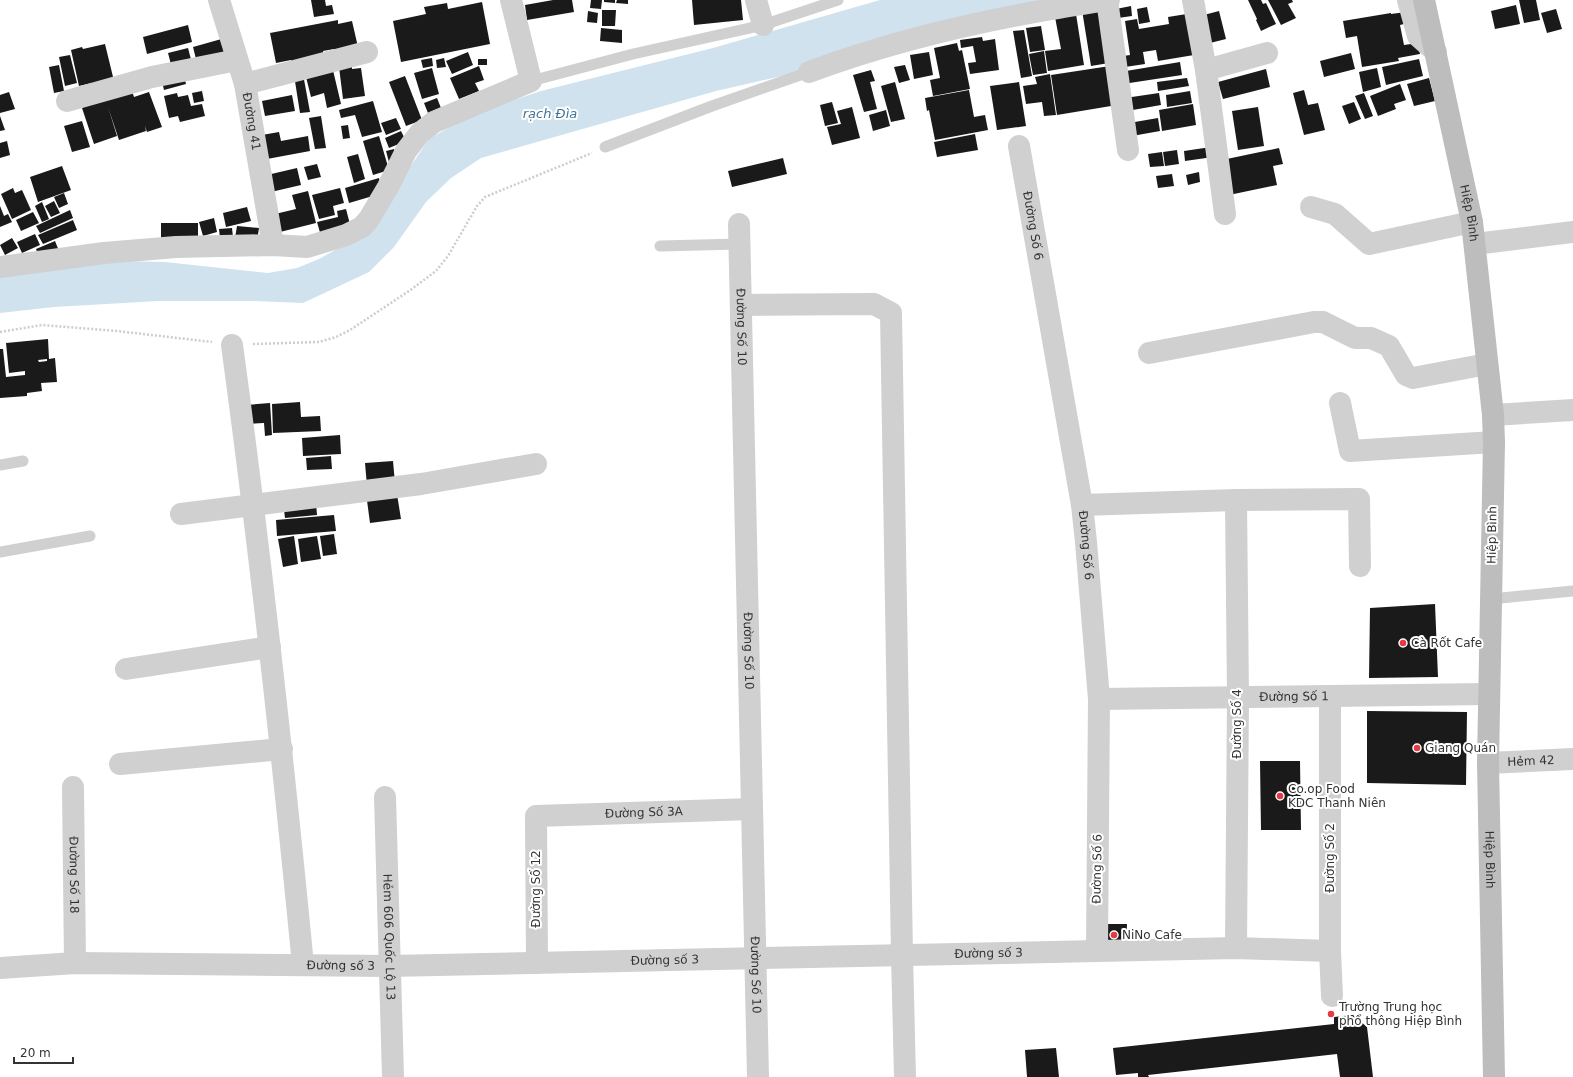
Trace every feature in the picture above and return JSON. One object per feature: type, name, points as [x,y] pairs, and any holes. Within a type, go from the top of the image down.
[{"type":"main road","name":"Hiệp Bình","points":[[1424,0],[1472,222],[1493,415],[1494,442],[1488,763],[1494,1077]]},
{"type":"street","name":"Đường 41","points":[[219,0],[245,84],[273,245]]},
{"type":"street","points":[[0,267],[104,253],[176,248],[273,245],[307,247],[346,235],[362,227],[369,219],[388,187],[406,151],[420,133],[434,122],[531,81],[511,0]]},
{"type":"street","points":[[756,0],[763,25]]},
{"type":"street","points":[[809,72],[839,61],[925,36],[1007,17],[1108,0],[1128,150]]},
{"type":"street","points":[[1194,0],[1206,70],[1225,214]]},
{"type":"street","points":[[1408,0],[1418,36],[1436,52]]},
{"type":"street","points":[[245,84],[367,52]]},
{"type":"street","points":[[1206,70],[1267,53]]},
{"type":"street","points":[[67,101],[152,77],[237,60]]},
{"type":"street","name":"Đường Số 6","points":[[1019,146],[1082,505],[1086,542],[1099,698],[1097,951]]},
{"type":"street","points":[[1310,207],[1335,214],[1369,244],[1472,222]]},
{"type":"street","points":[[1475,244],[1573,232]]},
{"type":"street","name":"Đường Số 10","points":[[739,234],[742,305],[758,1077]]},
{"type":"street","points":[[742,305],[874,304],[891,313],[905,1077]]},
{"type":"street","points":[[1149,353],[1306,323],[1323,322],[1355,338],[1371,338],[1389,346],[1406,375],[1412,378],[1487,364]]},
{"type":"street","points":[[232,345],[254,505],[282,749],[303,965]]},
{"type":"street","points":[[1340,403],[1350,451],[1494,442]]},
{"type":"street","points":[[1493,415],[1573,410]]},
{"type":"street","points":[[181,514],[421,484],[536,464]]},
{"type":"street","points":[[1082,505],[1236,500],[1359,499],[1360,566]]},
{"type":"street","name":"Đường Số 4","points":[[1236,500],[1238,697],[1236,948]]},
{"type":"street","points":[[126,669],[270,647]]},
{"type":"street","name":"Đường Số 1","points":[[1099,698],[1489,694]]},
{"type":"street","name":"Đường Số 2","points":[[1330,696],[1330,951],[1332,996]]},
{"type":"street","points":[[120,764],[282,749]]},
{"type":"street","name":"Hẻm 42","points":[[1488,763],[1573,759]]},
{"type":"street","name":"Đường Số 18","points":[[73,787],[75,963]]},
{"type":"street","name":"Hẻm 606 Quốc Lộ 13","points":[[385,797],[393,1077]]},
{"type":"street","name":"Đường Số 3A","points":[[536,816],[752,809]]},
{"type":"street","name":"Đường Số 12","points":[[536,816],[537,963]]},
{"type":"street","name":"Đường số 3","points":[[0,968],[75,963],[389,966],[1236,948],[1330,951]]},
{"type":"lane","points":[[531,81],[633,54],[763,25],[838,0]]},
{"type":"lane","points":[[606,147],[712,106],[809,72]]},
{"type":"lane","points":[[660,246],[739,234]]},
{"type":"lane","points":[[0,465],[23,461]]},
{"type":"lane","points":[[0,552],[90,536]]},
{"type":"lane","points":[[1491,599],[1573,591]]},
{"type":"path","points":[[0,332],[42,325],[117,331],[232,345],[319,342],[341,335],[409,291],[436,271],[448,256],[476,206],[485,197],[606,147]]},
{"type":"water","name":"rạch Đìa","points":[[880,0],[1055,0],[795,73],[716,91],[481,158],[451,178],[426,202],[394,247],[369,272],[303,303],[255,301],[158,301],[54,307],[0,313],[0,276],[122,261],[165,262],[268,273],[297,268],[319,259],[346,244],[410,167],[429,139],[455,124],[490,108],[541,91],[713,48]]},
{"type":"building","points":[[311,0],[325,0],[326,6],[332,5],[334,14],[314,17]]},
{"type":"building","points":[[553,0],[572,0],[574,12],[527,20],[525,5]]},
{"type":"building","points":[[591,0],[602,0],[601,9],[590,8]]},
{"type":"building","points":[[604,0],[615,0],[615,3],[604,2]]},
{"type":"building","points":[[617,0],[628,0],[628,4],[616,3]]},
{"type":"building","points":[[692,0],[741,0],[743,20],[694,25]]},
{"type":"building","points":[[1248,0],[1261,0],[1263,4],[1266,3],[1276,24],[1261,31]]},
{"type":"building","points":[[1268,0],[1292,0],[1293,2],[1288,4],[1296,18],[1281,25]]},
{"type":"building","points":[[1519,0],[1536,0],[1540,20],[1524,23]]},
{"type":"building","points":[[482,2],[490,44],[401,62],[393,21],[426,14],[424,7],[447,3],[448,9]]},
{"type":"building","points":[[1516,5],[1520,24],[1495,29],[1491,11]]},
{"type":"building","points":[[1131,6],[1132,16],[1118,18],[1116,9]]},
{"type":"building","points":[[1100,7],[1109,63],[1091,66],[1082,10]]},
{"type":"building","points":[[1147,7],[1150,22],[1139,24],[1137,9]]},
{"type":"building","points":[[1556,9],[1562,29],[1547,33],[1541,13]]},
{"type":"building","points":[[602,10],[616,10],[615,26],[602,26]]},
{"type":"building","points":[[588,11],[598,13],[597,23],[587,22]]},
{"type":"building","points":[[1219,11],[1226,39],[1206,44],[1200,16]]},
{"type":"building","points":[[1406,12],[1408,23],[1400,25],[1404,45],[1418,43],[1420,54],[1398,58],[1399,61],[1362,67],[1357,36],[1346,38],[1343,21]]},
{"type":"building","points":[[1193,13],[1200,54],[1158,61],[1156,50],[1143,52],[1145,64],[1125,67],[1123,56],[1130,55],[1125,21],[1137,19],[1139,29],[1169,24],[1168,17]]},
{"type":"building","points":[[1076,14],[1084,65],[1048,71],[1045,51],[1061,49],[1055,17]]},
{"type":"building","points":[[338,20],[338,24],[352,21],[358,47],[335,55],[334,49],[323,51],[324,56],[292,64],[291,60],[276,63],[270,33]]},
{"type":"building","points":[[188,25],[192,42],[147,54],[143,37]]},
{"type":"building","points":[[1041,26],[1045,50],[1030,52],[1026,28]]},
{"type":"building","points":[[601,28],[622,30],[622,43],[600,41]]},
{"type":"building","points":[[1024,30],[1032,76],[1021,78],[1013,31]]},
{"type":"building","points":[[982,37],[983,41],[995,39],[999,70],[970,74],[968,63],[976,62],[973,46],[961,48],[960,40]]},
{"type":"building","points":[[225,38],[230,59],[198,67],[193,47]]},
{"type":"building","points":[[957,43],[959,51],[962,50],[970,89],[933,96],[930,80],[940,78],[934,48]]},
{"type":"building","points":[[105,44],[115,85],[92,83],[79,86],[71,50]]},
{"type":"building","points":[[188,48],[193,67],[173,72],[168,53]]},
{"type":"building","points":[[1044,51],[1047,73],[1033,75],[1029,54]]},
{"type":"building","points":[[468,52],[473,65],[452,74],[446,61]]},
{"type":"building","points":[[929,52],[933,75],[914,79],[910,55]]},
{"type":"building","points":[[1351,53],[1355,69],[1324,77],[1320,61]]},
{"type":"building","points":[[70,55],[77,83],[65,86],[59,57]]},
{"type":"building","points":[[432,58],[433,66],[423,68],[421,60]]},
{"type":"building","points":[[444,58],[446,67],[437,68],[436,60]]},
{"type":"building","points":[[478,59],[487,59],[487,65],[478,65]]},
{"type":"building","points":[[1419,59],[1423,76],[1386,85],[1382,67]]},
{"type":"building","points":[[1180,62],[1182,75],[1123,84],[1120,72]]},
{"type":"building","points":[[59,65],[64,91],[54,93],[49,67]]},
{"type":"building","points":[[352,65],[352,69],[361,68],[365,96],[343,99],[339,67]]},
{"type":"building","points":[[905,65],[910,80],[899,83],[894,67]]},
{"type":"building","points":[[332,66],[341,104],[327,108],[324,93],[311,97],[305,73]]},
{"type":"building","points":[[479,66],[484,80],[475,83],[479,91],[459,99],[450,78]]},
{"type":"building","points":[[1110,66],[1117,105],[1057,115],[1051,75]]},
{"type":"building","points":[[432,68],[439,94],[422,99],[414,73]]},
{"type":"building","points":[[1377,68],[1381,87],[1363,92],[1359,72]]},
{"type":"building","points":[[1266,69],[1270,87],[1223,99],[1218,82]]},
{"type":"building","points":[[871,70],[875,81],[870,82],[877,109],[864,112],[853,75]]},
{"type":"building","points":[[183,72],[186,84],[164,90],[161,77]]},
{"type":"building","points":[[303,74],[310,112],[300,113],[294,75]]},
{"type":"building","points":[[1050,74],[1056,115],[1044,116],[1042,102],[1026,104],[1023,86],[1037,84],[1035,77]]},
{"type":"building","points":[[405,76],[422,120],[406,126],[389,82]]},
{"type":"building","points":[[1187,78],[1189,86],[1158,91],[1157,82]]},
{"type":"building","points":[[1429,78],[1435,101],[1414,106],[1407,84]]},
{"type":"building","points":[[129,82],[134,97],[149,92],[162,127],[147,132],[145,126],[146,131],[119,140],[108,107],[117,136],[94,144],[82,108]]},
{"type":"building","points":[[895,82],[905,119],[891,122],[881,86]]},
{"type":"building","points":[[1019,82],[1026,126],[997,130],[990,86]]},
{"type":"building","points":[[1400,84],[1406,100],[1394,104],[1396,109],[1378,116],[1370,96]]},
{"type":"building","points":[[969,90],[974,117],[985,115],[988,130],[935,140],[925,98]]},
{"type":"building","points":[[1304,90],[1308,105],[1318,103],[1325,130],[1304,135],[1293,93]]},
{"type":"building","points":[[202,91],[204,101],[194,103],[192,93]]},
{"type":"building","points":[[1190,91],[1192,103],[1167,107],[1166,95]]},
{"type":"building","points":[[9,92],[15,109],[0,113],[0,95]]},
{"type":"building","points":[[177,93],[178,97],[188,95],[191,106],[202,104],[205,116],[180,122],[178,116],[169,118],[164,96]]},
{"type":"building","points":[[1159,93],[1161,105],[1127,111],[1125,98]]},
{"type":"building","points":[[1364,93],[1373,116],[1365,119],[1355,96]]},
{"type":"building","points":[[292,95],[295,111],[265,116],[262,101]]},
{"type":"building","points":[[437,98],[441,108],[428,113],[424,103]]},
{"type":"building","points":[[373,101],[382,132],[362,137],[355,115],[341,118],[339,110]]},
{"type":"building","points":[[832,102],[838,123],[825,126],[820,105]]},
{"type":"building","points":[[1354,102],[1361,119],[1349,124],[1342,106]]},
{"type":"building","points":[[1193,104],[1196,125],[1162,131],[1159,110]]},
{"type":"building","points":[[852,107],[860,138],[832,145],[827,127],[841,124],[837,111]]},
{"type":"building","points":[[1258,107],[1264,146],[1238,150],[1232,111]]},
{"type":"building","points":[[886,110],[890,126],[873,131],[869,115]]},
{"type":"building","points":[[0,116],[5,130],[0,131]]},
{"type":"building","points":[[321,116],[326,148],[315,149],[309,118]]},
{"type":"building","points":[[396,118],[401,129],[386,135],[381,123]]},
{"type":"building","points":[[1158,118],[1160,131],[1132,136],[1129,123]]},
{"type":"building","points":[[82,121],[90,147],[72,152],[64,126]]},
{"type":"building","points":[[348,125],[350,138],[343,139],[341,126]]},
{"type":"building","points":[[401,131],[406,141],[389,148],[385,138]]},
{"type":"building","points":[[279,132],[281,141],[308,136],[310,151],[267,159],[262,135]]},
{"type":"building","points":[[975,134],[978,150],[937,157],[934,142]]},
{"type":"building","points":[[379,136],[389,170],[373,175],[363,141]]},
{"type":"building","points":[[7,141],[10,155],[0,158],[0,143]]},
{"type":"building","points":[[1211,147],[1213,157],[1185,161],[1184,151]]},
{"type":"building","points":[[1279,148],[1283,164],[1273,166],[1277,185],[1229,195],[1222,160]]},
{"type":"building","points":[[394,149],[398,164],[390,166],[386,151]]},
{"type":"building","points":[[1177,150],[1179,164],[1165,166],[1163,152]]},
{"type":"building","points":[[1162,152],[1164,166],[1150,167],[1148,154]]},
{"type":"building","points":[[358,154],[365,179],[354,183],[347,157]]},
{"type":"building","points":[[783,158],[787,174],[732,187],[728,171]]},
{"type":"building","points":[[317,164],[321,177],[308,180],[304,167]]},
{"type":"building","points":[[62,166],[71,190],[38,202],[30,177]]},
{"type":"building","points":[[297,168],[301,185],[271,192],[267,175]]},
{"type":"building","points":[[1199,172],[1200,182],[1188,185],[1186,175]]},
{"type":"building","points":[[1172,174],[1174,186],[1158,188],[1156,176]]},
{"type":"building","points":[[379,178],[383,193],[349,203],[345,188]]},
{"type":"building","points":[[13,188],[15,193],[22,190],[31,210],[12,219],[1,194]]},
{"type":"building","points":[[340,188],[344,203],[333,206],[335,215],[319,219],[312,195]]},
{"type":"building","points":[[308,191],[316,223],[280,232],[275,214],[296,209],[292,195]]},
{"type":"building","points":[[64,193],[68,204],[59,208],[54,197]]},
{"type":"building","points":[[54,201],[60,213],[51,217],[45,206]]},
{"type":"building","points":[[42,202],[49,219],[42,222],[35,206]]},
{"type":"building","points":[[0,206],[4,216],[8,214],[12,222],[0,227]]},
{"type":"building","points":[[247,207],[251,221],[226,227],[223,213]]},
{"type":"building","points":[[346,209],[351,228],[321,236],[317,222],[338,217],[337,211]]},
{"type":"building","points":[[70,210],[73,218],[40,233],[36,226]]},
{"type":"building","points":[[33,212],[39,223],[21,231],[16,220]]},
{"type":"building","points":[[214,218],[217,232],[203,236],[199,222]]},
{"type":"building","points":[[73,220],[77,230],[43,244],[38,235]]},
{"type":"building","points":[[161,223],[198,223],[198,238],[161,239]]},
{"type":"building","points":[[237,226],[259,228],[257,241],[235,238]]},
{"type":"building","points":[[232,228],[233,237],[220,238],[219,229]]},
{"type":"building","points":[[35,234],[40,245],[22,253],[17,242]]},
{"type":"building","points":[[12,238],[18,248],[5,255],[0,245]]},
{"type":"building","points":[[55,241],[59,251],[40,259],[36,249]]},
{"type":"building","points":[[48,339],[49,359],[55,358],[57,382],[41,383],[42,391],[27,393],[27,396],[0,398],[0,349],[3,349],[6,377],[25,375],[25,371],[9,373],[6,343]],"holes":[[[47,359],[47,361],[39,362],[38,360]]]},
{"type":"building","points":[[300,402],[301,417],[320,416],[321,431],[273,433],[272,404]]},
{"type":"building","points":[[270,403],[272,435],[265,436],[264,423],[247,424],[246,405]]},
{"type":"building","points":[[340,435],[341,454],[303,456],[302,438]]},
{"type":"building","points":[[331,456],[332,469],[307,470],[306,458]]},
{"type":"building","points":[[393,461],[395,483],[367,486],[365,463]]},
{"type":"building","points":[[396,488],[401,519],[370,523],[366,493]]},
{"type":"building","points":[[283,502],[316,503],[317,515],[285,518]]},
{"type":"building","points":[[334,515],[336,531],[277,536],[276,520]]},
{"type":"building","points":[[334,534],[337,554],[323,556],[320,536]]},
{"type":"building","points":[[294,536],[298,564],[283,567],[278,539]]},
{"type":"building","points":[[317,536],[321,559],[301,562],[298,539]]},
{"type":"building","name":"Cà Rốt Cafe","points":[[1435,604],[1438,677],[1369,678],[1370,608]]},
{"type":"building","name":"Giang Quán","points":[[1367,711],[1467,712],[1466,785],[1367,783]]},
{"type":"building","name":"Co.op Food KDC Thanh Niên","points":[[1260,761],[1300,761],[1301,830],[1261,830]]},
{"type":"building","name":"NiNo Cafe","points":[[1101,924],[1127,924],[1126,946],[1101,945]]},
{"type":"building","points":[[1353,1015],[1367,1027],[1373,1077],[1340,1077],[1337,1054],[1148,1075],[1149,1077],[1138,1077],[1138,1073],[1116,1075],[1113,1048],[1334,1024],[1334,1017]]},
{"type":"building","points":[[1056,1048],[1059,1077],[1027,1077],[1025,1050]]},
{"type":"place","name":"Cà Rốt Cafe","points":[[1403,643]]},
{"type":"place","name":"Giang Quán","points":[[1417,748]]},
{"type":"place","name":"Co.op Food KDC Thanh Niên","points":[[1280,796]]},
{"type":"place","name":"NiNo Cafe","points":[[1114,935]]},
{"type":"place","name":"Trường Trung học phổ thông Hiệp Bình","points":[[1331,1014]]}]
